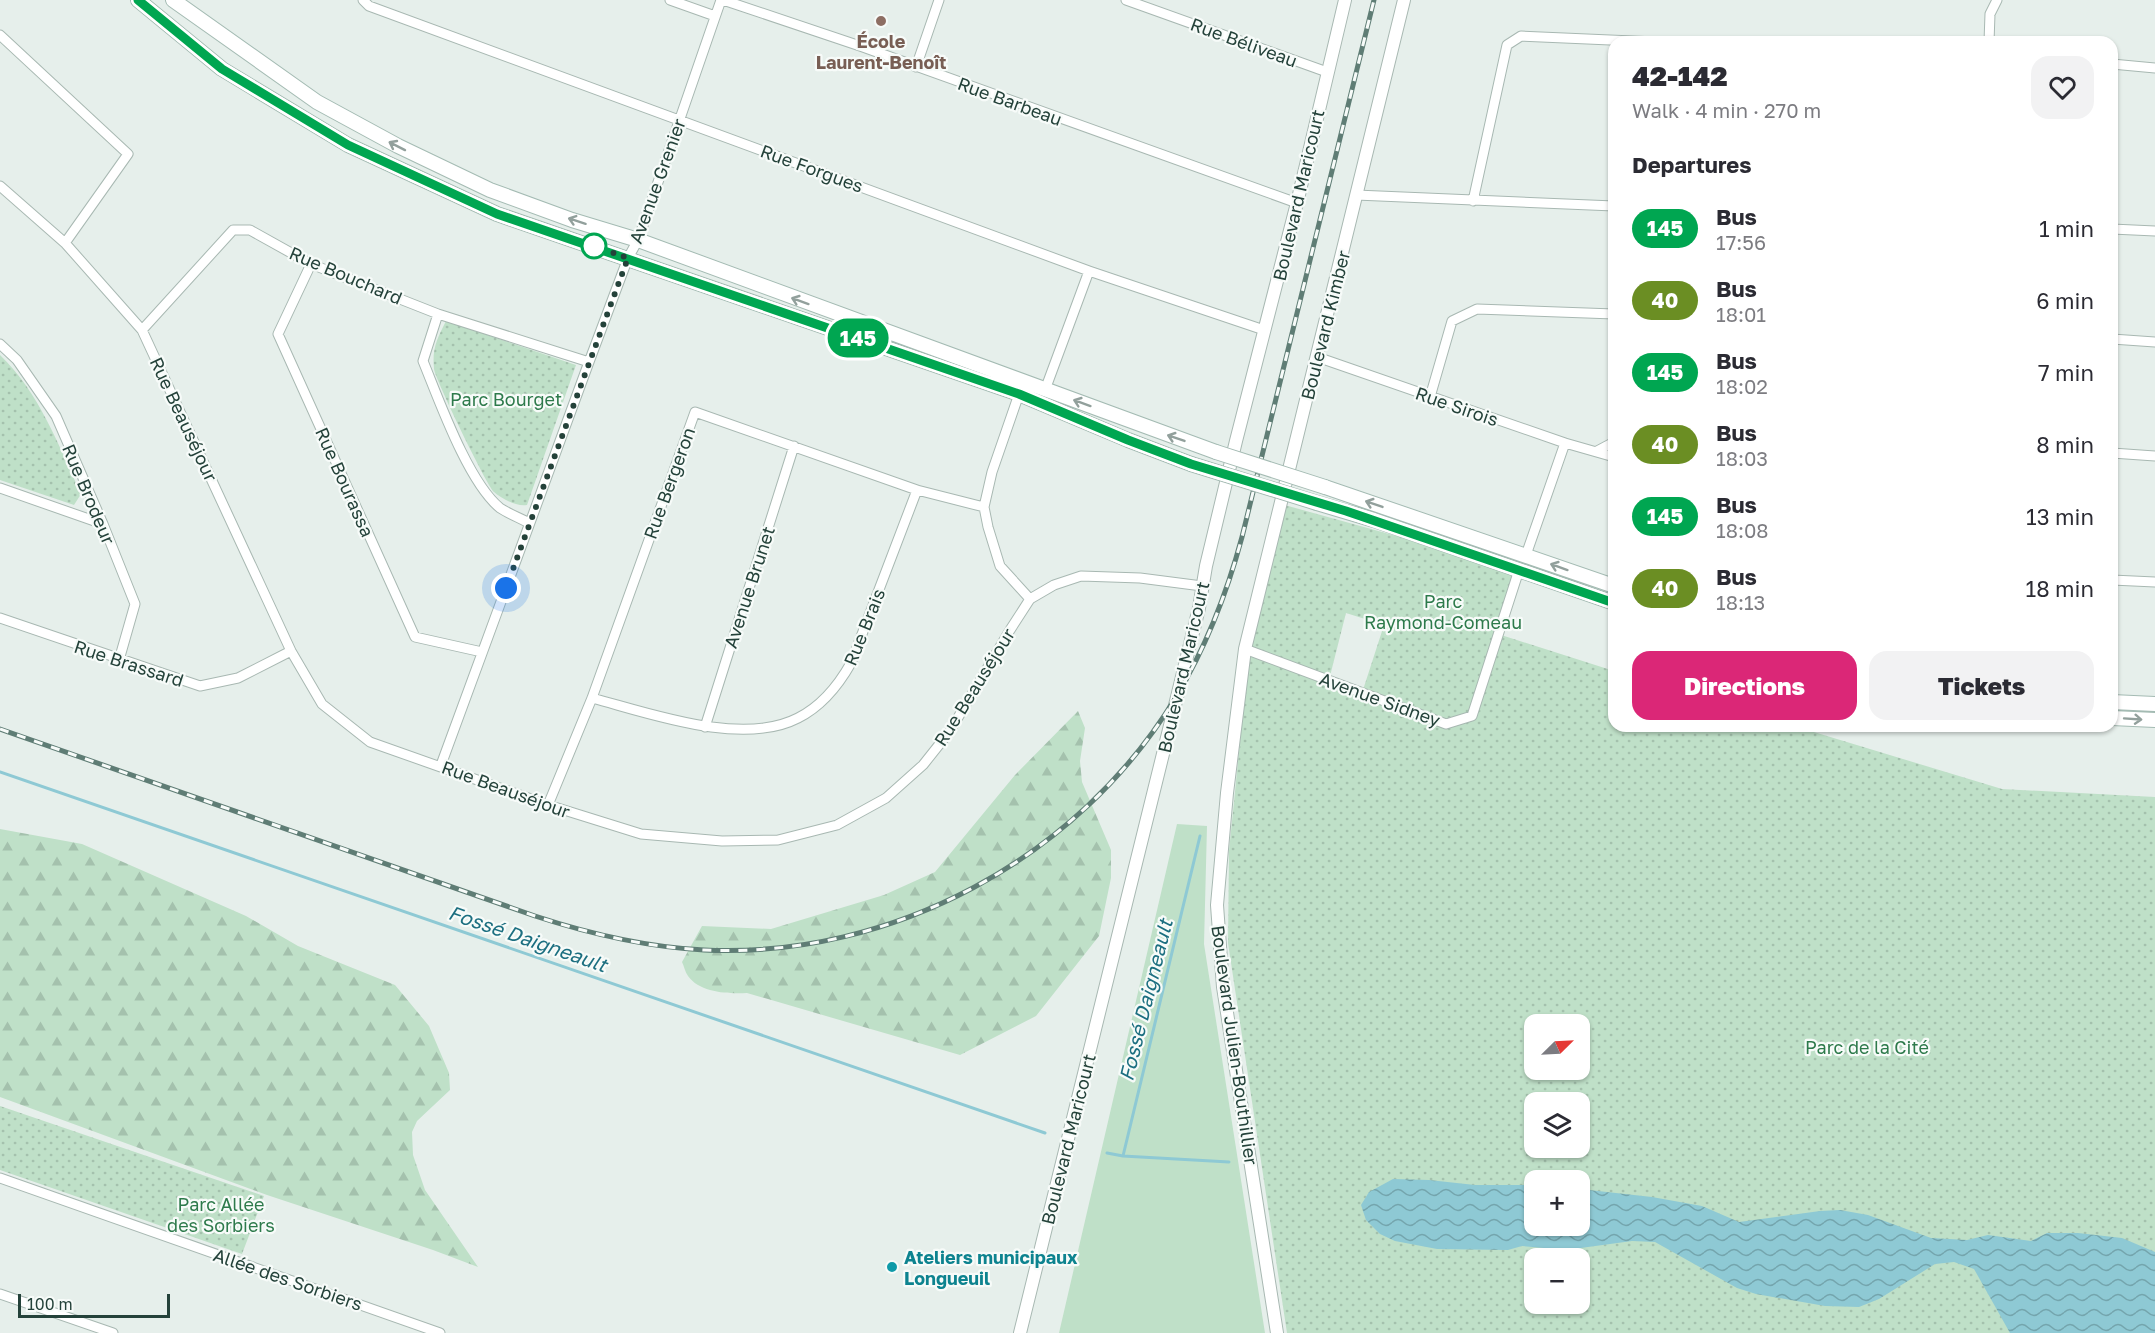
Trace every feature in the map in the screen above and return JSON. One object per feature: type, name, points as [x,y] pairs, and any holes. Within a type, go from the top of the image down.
[{"type":"main road","points":[[173,0],[317,102],[398,146],[490,190],[572,220],[638,240],[1136,424],[1608,584]]},
{"type":"main road","points":[[143,1],[222,69],[348,145],[497,214],[1019,394],[1191,464],[1346,511],[1608,601]]},
{"type":"main road","points":[[2118,702],[2155,704]]},
{"type":"main road","points":[[2118,717],[2155,720]]},
{"type":"street","name":"Rue Forgues","points":[[363,0],[369,6],[679,118],[1089,271],[1264,330]]},
{"type":"street","points":[[670,0],[715,16]]},
{"type":"street","name":"Avenue Grenier","points":[[441,765],[628,258],[638,240],[722,0]]},
{"type":"street","name":"Rue Barbeau","points":[[722,0],[1297,203]]},
{"type":"street","points":[[916,67],[939,0]]},
{"type":"street","name":"Rue Béliveau","points":[[1126,0],[1327,72]]},
{"type":"street","name":"Boulevard Maricourt","points":[[1020,1333],[1345,0]]},
{"type":"street","name":"Boulevard Kimber","points":[[1245,649],[1404,0]]},
{"type":"street","points":[[1989,36],[1990,14],[1997,0]]},
{"type":"street","points":[[0,35],[128,154],[65,243]]},
{"type":"street","points":[[1473,201],[1507,45],[1521,36],[1608,40]]},
{"type":"street","points":[[2118,65],[2155,68]]},
{"type":"street","name":"Rue Beauséjour","points":[[0,186],[65,243],[142,330],[291,651],[322,704],[370,742],[441,765],[548,805],[640,834],[722,841],[778,840],[837,825],[886,798],[923,765],[950,731],[1030,599],[1054,585],[1081,576],[1140,578],[1202,586]]},
{"type":"street","points":[[1356,195],[1608,206]]},
{"type":"street","points":[[2118,229],[2155,231]]},
{"type":"street","name":"Rue Bouchard","points":[[142,330],[233,230],[250,230],[311,264],[438,314],[589,362]]},
{"type":"street","name":"Rue Bourassa","points":[[311,264],[278,334],[415,637],[482,652]]},
{"type":"street","points":[[1045,390],[1089,271]]},
{"type":"street","points":[[1430,397],[1452,321],[1478,309],[1608,314]]},
{"type":"street","points":[[438,314],[423,361],[437,396],[475,479],[500,507],[529,523]]},
{"type":"street","points":[[2118,339],[2155,342]]},
{"type":"street","name":"Rue Brodeur","points":[[0,344],[17,360],[56,416],[135,604],[119,660]]},
{"type":"street","name":"Rue Sirois","points":[[1317,357],[1565,443],[1608,454]]},
{"type":"street","points":[[1019,394],[992,472],[984,507],[1000,566],[1030,599]]},
{"type":"street","name":"Rue Bergeron","points":[[548,805],[592,698],[695,412],[917,490],[984,507]]},
{"type":"street","points":[[1526,555],[1565,443]]},
{"type":"street","points":[[1598,451],[1608,445]]},
{"type":"street","name":"Avenue Brunet","points":[[705,727],[794,446]]},
{"type":"street","points":[[2118,453],[2155,456]]},
{"type":"street","points":[[0,488],[103,524]]},
{"type":"street","name":"Rue Brais","points":[[592,698],[705,727],[738,730],[771,727],[797,719],[819,705],[838,685],[851,663],[917,490]]},
{"type":"street","name":"Avenue Sidney","points":[[1245,649],[1446,724],[1472,716],[1519,570]]},
{"type":"street","points":[[2118,580],[2155,582]]},
{"type":"street","name":"Rue Brassard","points":[[0,618],[200,686],[238,678],[291,651]]},
{"type":"street","name":"Boulevard Julien-Bouthillier","points":[[1245,649],[1227,793],[1217,905],[1223,987],[1276,1333]]},
{"type":"street","name":"Allée des Sorbiers","points":[[0,1178],[440,1333]]},
{"type":"street","points":[[0,1294],[113,1333]]},
{"type":"green space","name":"Parc Bourget","points":[[446,321],[576,365],[527,505],[510,502],[494,492],[472,453],[443,392],[434,369],[434,355]]},
{"type":"green space","points":[[0,355],[26,386],[47,420],[81,494],[74,505],[0,480]]},
{"type":"green space","name":"Parc de la Cité","points":[[1281,504],[1519,570],[1498,634],[1608,669],[1608,732],[1814,732],[2002,789],[2155,797],[2155,1333],[1287,1333],[1228,943],[1229,851],[1249,653],[1362,693],[1384,625],[1346,613],[1329,680],[1245,649]]},
{"type":"green space","points":[[1078,711],[1085,728],[1080,761],[1082,782],[1111,850],[1111,878],[1099,936],[1036,1016],[960,1055],[747,993],[724,993],[707,989],[693,982],[688,976],[682,962],[702,926],[771,929],[884,895],[935,872],[1015,775]]},
{"type":"green space","points":[[1177,824],[1207,826],[1204,944],[1265,1333],[1059,1333]]},
{"type":"green space","points":[[0,829],[82,844],[246,916],[298,946],[395,985],[429,1026],[449,1073],[450,1090],[417,1121],[412,1132],[413,1155],[425,1190],[478,1267],[267,1195],[0,1097]]},
{"type":"green space","name":"Parc Allée des Sorbiers","points":[[0,1106],[264,1196],[242,1254],[0,1170]]},
{"type":"water","points":[[1393,1179],[1475,1185],[1524,1185],[1524,1236],[1590,1236],[1590,1190],[1652,1197],[1702,1206],[1739,1222],[1840,1210],[1868,1215],[1931,1238],[1967,1240],[1988,1235],[2031,1241],[2047,1233],[2078,1233],[2122,1238],[2155,1252],[2155,1333],[2010,1333],[1974,1269],[1954,1262],[1935,1264],[1879,1299],[1859,1307],[1825,1306],[1756,1294],[1737,1288],[1655,1242],[1632,1241],[1581,1248],[1522,1246],[1508,1250],[1437,1249],[1395,1241],[1380,1234],[1366,1220],[1361,1205],[1369,1192]]},
{"type":"waterway","name":"Fossé Daigneault","points":[[0,772],[1045,1133]]},
{"type":"waterway","name":"Fossé Daigneault","points":[[1107,1153],[1123,1156],[1200,836]]},
{"type":"waterway","points":[[1123,1156],[1229,1162]]},
{"type":"railway","points":[[0,729],[535,916],[597,934],[640,943],[704,950],[774,948],[843,937],[910,916],[974,887],[1034,850],[1088,806],[1136,754],[1176,697],[1206,639],[1230,579],[1242,537],[1374,0]]},
{"type":"bus line","name":"145","points":[[138,0],[222,69],[348,145],[497,214],[1019,394],[1191,464],[1346,511],[1608,601]]},
{"type":"place","name":"École Laurent-Benoît","points":[[881,21]]},
{"type":"place","name":"Ateliers municipaux Longueuil","points":[[892,1267]]},
{"type":"route","points":[[506,588],[628,258],[584,243],[594,246]]},
{"type":"park label","name":"Parc Raymond-Comeau","points":[[1443,611]]}]
